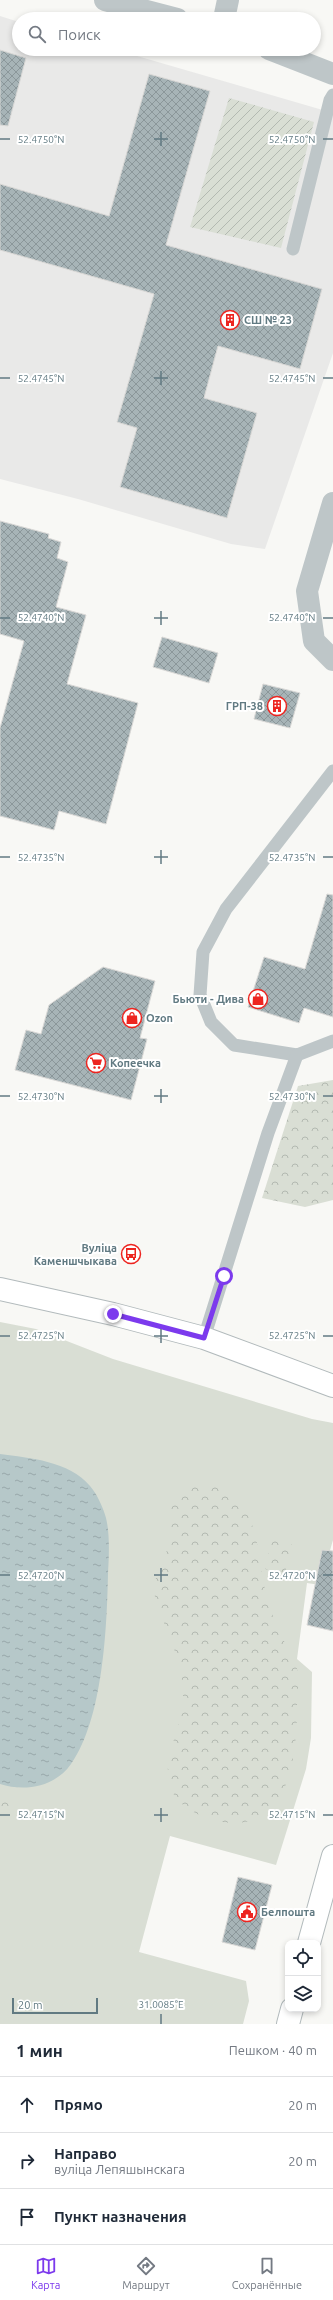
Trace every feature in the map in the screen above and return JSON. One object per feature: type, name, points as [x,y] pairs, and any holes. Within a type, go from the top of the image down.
[{"type":"main road","points":[[0,1288],[113,1314],[204,1338],[333,1386]]},
{"type":"main road","points":[[310,1940],[333,1856]]},
{"type":"main road","points":[[288,2024],[291,2012]]},
{"type":"street","points":[[105,0],[150,12]]},
{"type":"street","points":[[225,12],[228,0]]},
{"type":"street","points":[[287,56],[333,74]]},
{"type":"street","points":[[333,503],[307,591],[314,641],[333,660]]},
{"type":"lane","points":[[293,249],[330,100],[333,95]]},
{"type":"lane","points":[[333,771],[226,909],[203,952],[200,995],[211,1022],[234,1045],[297,1055],[333,1041]]},
{"type":"lane","points":[[204,1338],[268,1133],[297,1055]]},
{"type":"shaded area","points":[[0,16],[12,20],[12,56],[137,56],[333,113],[333,353],[265,549],[231,544],[78,499],[0,479]]},
{"type":"green space","points":[[229,98],[314,122],[281,248],[190,227]]},
{"type":"green space","points":[[333,1080],[333,1200],[305,1207],[262,1198],[298,1086]]},
{"type":"green space","points":[[0,1322],[36,1329],[113,1359],[312,1419],[333,1423],[333,1540],[320,1585],[307,1583],[297,1659],[312,1672],[311,1738],[306,1769],[276,1865],[170,1836],[139,1952],[246,1981],[249,2001],[243,2024],[0,2024]]},
{"type":"green space","points":[[201,1482],[222,1489],[236,1499],[247,1513],[258,1546],[268,1601],[275,1623],[294,1660],[298,1674],[297,1722],[293,1761],[288,1779],[280,1796],[269,1810],[254,1819],[235,1823],[216,1821],[188,1809],[174,1795],[170,1787],[168,1777],[170,1756],[182,1710],[183,1690],[176,1654],[157,1605],[154,1590],[156,1577],[168,1546],[170,1510],[174,1497],[184,1487]]},
{"type":"green space","points":[[271,1540],[292,1544],[285,1574],[265,1569]]},
{"type":"green space","points":[[0,1797],[8,1803],[9,1813],[0,1818]]},
{"type":"water","points":[[0,1454],[48,1462],[71,1471],[81,1478],[93,1489],[100,1501],[106,1518],[108,1531],[109,1559],[106,1619],[97,1698],[82,1745],[71,1764],[57,1778],[39,1786],[19,1787],[0,1784]]},
{"type":"building","points":[[0,50],[12,54],[12,56],[26,58],[8,126],[0,125]]},
{"type":"building","name":"СШ № 23","points":[[149,74],[210,91],[166,245],[322,289],[300,369],[218,346],[204,398],[257,413],[227,518],[120,487],[137,428],[117,422],[154,294],[0,250],[0,184],[109,216]]},
{"type":"building","points":[[0,521],[49,534],[48,538],[61,542],[57,558],[68,562],[56,607],[86,615],[67,684],[138,703],[106,824],[59,811],[54,830],[0,816],[0,728],[24,641],[0,634]]},
{"type":"building","points":[[162,637],[218,653],[209,683],[153,667]]},
{"type":"building","name":"ГРП-38","points":[[263,684],[300,693],[290,728],[254,719]]},
{"type":"building","points":[[327,894],[333,895],[333,1017],[304,1008],[299,1023],[248,1007],[264,957],[305,969]]},
{"type":"building","points":[[103,967],[155,981],[140,1038],[147,1039],[131,1100],[15,1070],[26,1030],[41,1034],[49,1005]]},
{"type":"building","points":[[322,1550],[333,1551],[333,1631],[307,1625]]},
{"type":"building","name":"Белпошта","points":[[238,1877],[272,1885],[255,1950],[222,1942]]},
{"type":"place","name":"СШ № 23","points":[[230,320]]},
{"type":"place","name":"ГРП-38","points":[[277,706]]},
{"type":"place","name":"Бьюти - Дива","points":[[258,999]]},
{"type":"place","name":"Ozon","points":[[132,1018]]},
{"type":"place","name":"Копеечка","points":[[96,1063]]},
{"type":"place","name":"Вуліца Каменшчыкава","points":[[131,1254]]},
{"type":"place","name":"Белпошта","points":[[247,1912]]},
{"type":"route","points":[[113,1314],[204,1338],[224,1276]]}]
